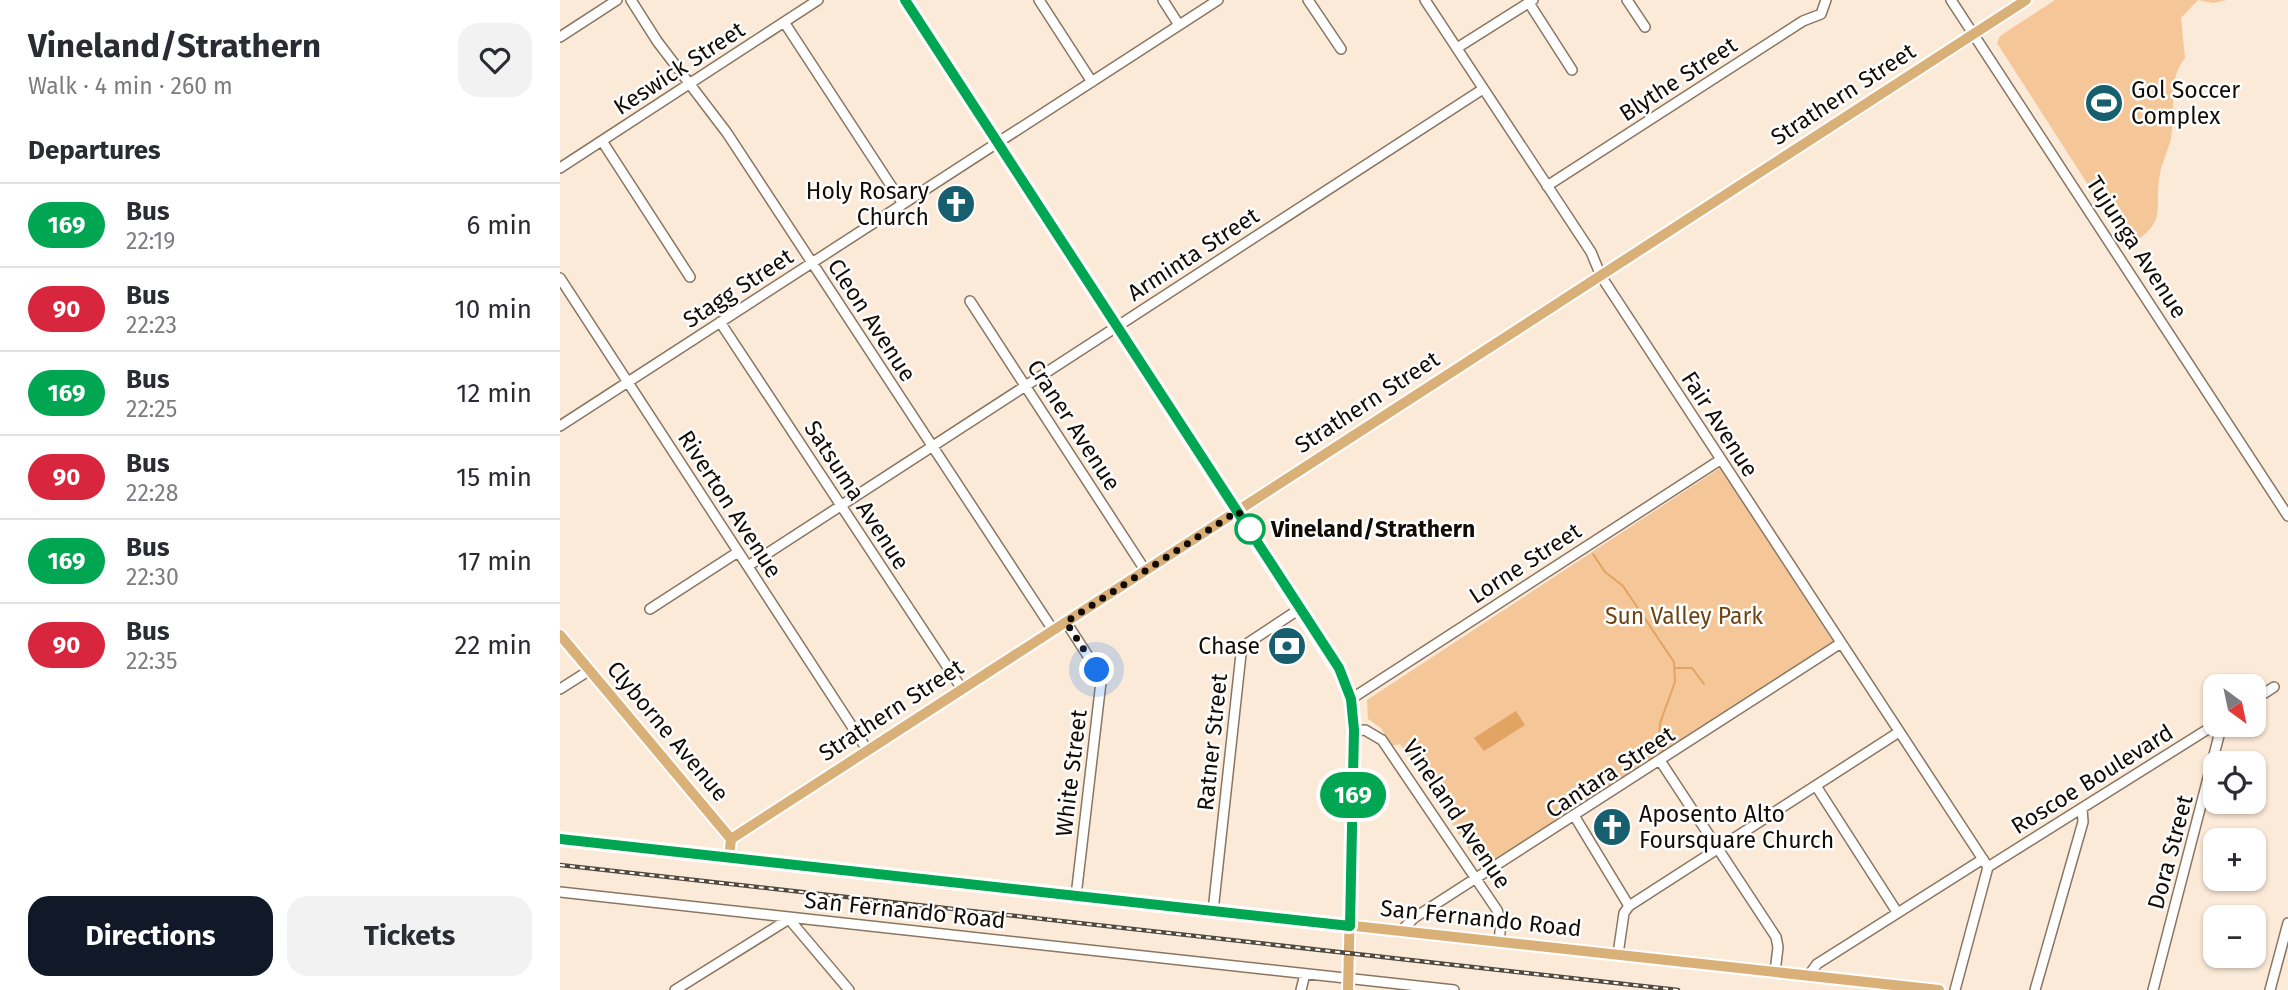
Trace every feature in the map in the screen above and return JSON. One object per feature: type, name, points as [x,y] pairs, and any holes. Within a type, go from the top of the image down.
[{"type":"main road","points":[[905,0],[1339,668],[1351,699],[1354,730],[1348,990]]},
{"type":"main road","name":"Strathern Street","points":[[731,839],[2026,0]]},
{"type":"main road","name":"Clyborne Avenue","points":[[560,635],[731,839]]},
{"type":"main road","name":"San Fernando Road","points":[[560,839],[1939,990]]},
{"type":"main road","points":[[729,858],[731,839]]},
{"type":"street","points":[[560,37],[617,0]]},
{"type":"street","name":"Cleon Avenue","points":[[631,0],[727,132],[1053,630]]},
{"type":"street","name":"Keswick Street","points":[[560,167],[818,0]]},
{"type":"street","points":[[1039,0],[1092,82]]},
{"type":"street","points":[[1163,0],[1179,25]]},
{"type":"street","name":"Stagg Street","points":[[560,426],[1218,0]]},
{"type":"street","points":[[1308,0],[1341,49]]},
{"type":"street","name":"Fair Avenue","points":[[1425,0],[1591,252],[1601,276],[1720,460],[1986,863]]},
{"type":"street","points":[[1628,0],[1645,27]]},
{"type":"street","name":"Tujunga Avenue","points":[[1951,0],[2288,516]]},
{"type":"street","points":[[1457,48],[1531,1],[1572,70]]},
{"type":"street","name":"Blythe Street","points":[[1547,186],[1803,21],[1821,14],[1825,2]]},
{"type":"street","points":[[784,22],[903,204]]},
{"type":"street","name":"Arminta Street","points":[[748,566],[1483,89]]},
{"type":"street","points":[[602,141],[690,277]]},
{"type":"street","name":"Riverton Avenue","points":[[560,278],[564,293],[628,382],[868,751]]},
{"type":"street","name":"Craner Avenue","points":[[970,301],[1145,570]]},
{"type":"street","name":"Satsuma Avenue","points":[[720,322],[962,689]]},
{"type":"street","name":"Lorne Street","points":[[1351,699],[1720,460]]},
{"type":"street","points":[[649,609],[738,552]]},
{"type":"street","name":"Ratner Street","points":[[1213,911],[1241,654],[1245,645],[1301,608]]},
{"type":"street","name":"White Street","points":[[1066,622],[1097,670],[1101,682],[1076,897]]},
{"type":"street","name":"Cantara Street","points":[[1400,932],[1414,918],[1474,878],[1576,817],[1840,643]]},
{"type":"street","points":[[560,689],[590,670]]},
{"type":"street","points":[[2266,692],[2274,687]]},
{"type":"street","name":"Vineland Avenue","points":[[1354,730],[1365,730],[1382,740],[1500,915],[1499,942]]},
{"type":"street","points":[[1618,954],[1624,913],[1629,906],[1899,732]]},
{"type":"street","name":"Roscoe Boulevard","points":[[1809,975],[1817,964],[1897,912],[2082,808],[2203,732]]},
{"type":"street","name":"Dora Street","points":[[2153,990],[2219,737]]},
{"type":"street","points":[[1661,762],[1776,937],[1778,947],[1775,972]]},
{"type":"street","points":[[1816,786],[1897,912]]},
{"type":"street","points":[[2035,990],[2083,822],[2082,808]]},
{"type":"street","points":[[1576,817],[1629,906]]},
{"type":"street","points":[[1955,990],[1986,863]]},
{"type":"street","name":"San Fernando Road","points":[[560,892],[1454,990]]},
{"type":"street","points":[[674,990],[789,919],[849,990]]},
{"type":"street","points":[[2270,990],[2288,923]]},
{"type":"street","points":[[1301,990],[1305,974]]},
{"type":"green space","name":"Gol Soccer Complex","points":[[2055,0],[2198,0],[2181,18],[2185,58],[2174,84],[2172,131],[2160,173],[2157,215],[2150,229],[2128,247],[1997,43],[2000,36]]},
{"type":"green space","points":[[2198,0],[2227,0],[2213,3]]},
{"type":"green space","name":"Sun Valley Park","points":[[1720,468],[1834,643],[1489,864],[1477,862],[1400,744],[1391,746],[1381,728],[1368,719],[1367,700]]},
{"type":"shaded area","points":[[1516,711],[1525,725],[1484,751],[1474,738]]},
{"type":"waterway","points":[[1593,554],[1605,572],[1623,586],[1674,662],[1675,682],[1660,723],[1659,744],[1663,752]]},
{"type":"waterway","points":[[1676,668],[1692,668],[1704,684]]},
{"type":"railway","points":[[560,865],[1678,990]]},
{"type":"bus line","name":"169","points":[[560,839],[1350,926],[1354,730],[1351,699],[1345,680],[905,0]]},
{"type":"place","name":"Gol Soccer Complex","points":[[2104,103]]},
{"type":"place","name":"Holy Rosary Church","points":[[956,204]]},
{"type":"place","name":"Vineland/Strathern","points":[[1250,529]]},
{"type":"place","name":"Chase","points":[[1287,646]]},
{"type":"place","name":"Aposento Alto Foursquare Church","points":[[1612,827]]},
{"type":"route","points":[[1097,670],[1066,622],[1238,511],[1250,529]]}]
